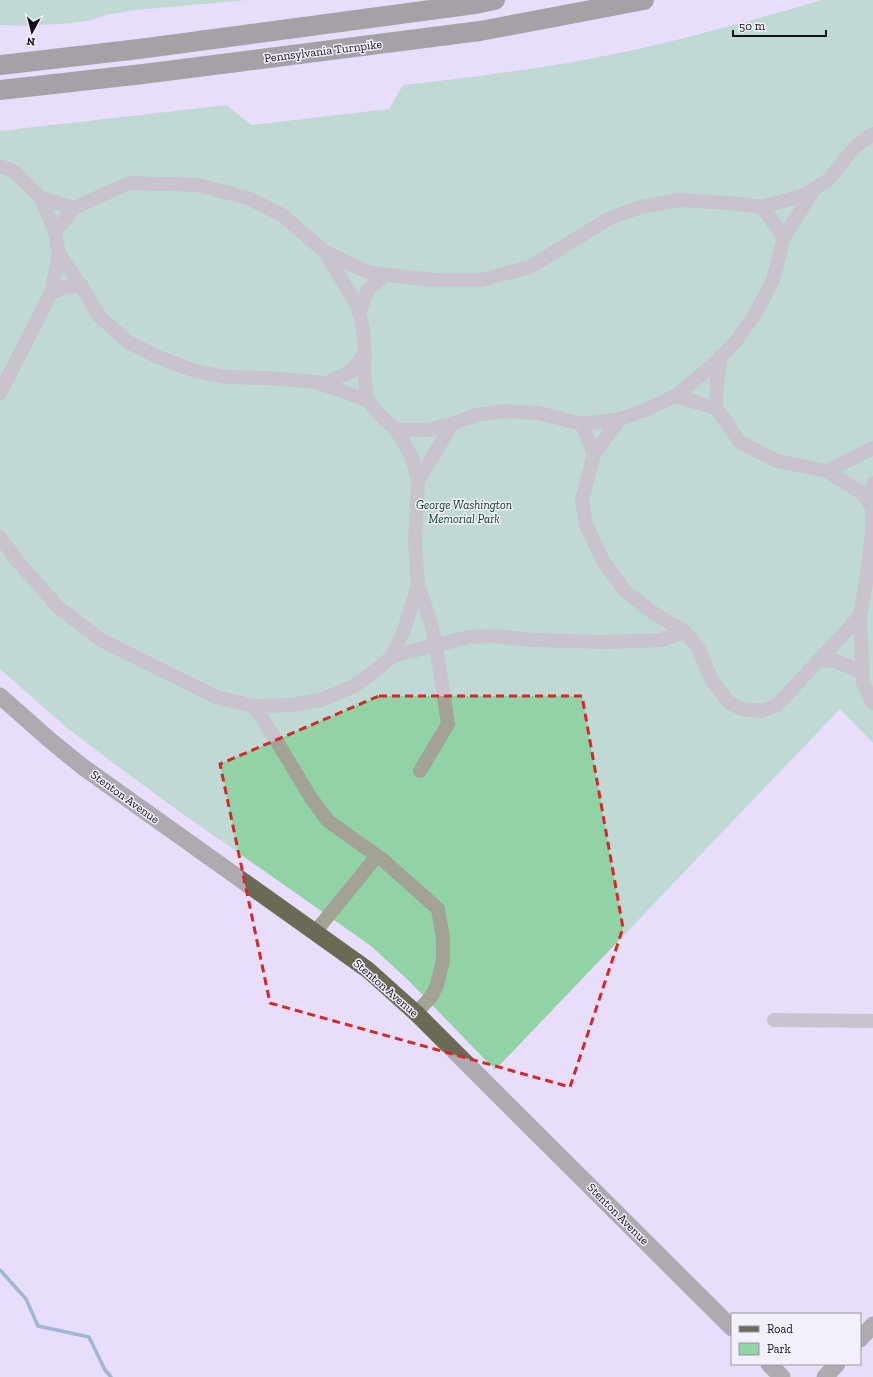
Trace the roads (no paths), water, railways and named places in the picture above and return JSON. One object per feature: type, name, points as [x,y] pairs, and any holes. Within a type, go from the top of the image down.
[{"type":"highway","points":[[0,65],[147,48],[468,5],[495,0]]},
{"type":"highway","name":"Pennsylvania Turnpike","points":[[0,90],[143,74],[480,31],[644,0]]},
{"type":"main road","name":"Stenton Avenue","points":[[0,696],[51,741],[83,766],[368,970],[416,1013],[731,1327]]},
{"type":"main road","points":[[861,1338],[873,1325]]},
{"type":"main road","points":[[770,1365],[782,1377]]},
{"type":"main road","points":[[825,1377],[836,1365]]},
{"type":"street","points":[[55,232],[74,208],[129,183],[198,185],[248,198],[282,215],[325,252],[370,273],[433,280],[481,280],[530,267],[610,218],[641,207],[680,200],[730,203],[762,207],[805,195],[828,180],[855,147],[873,134]]},
{"type":"street","points":[[0,166],[14,172],[41,198],[55,232],[59,254],[51,293],[0,393]]},
{"type":"street","points":[[396,430],[427,430],[452,424],[476,415],[506,410],[538,413],[582,424],[620,419],[645,410],[675,396],[721,357],[735,342],[756,313],[773,280],[784,237],[816,188]]},
{"type":"street","points":[[41,198],[74,208]]},
{"type":"street","points":[[762,207],[784,237]]},
{"type":"street","points":[[325,252],[358,307],[363,329],[365,354],[364,370],[367,400]]},
{"type":"street","points":[[59,254],[82,286],[100,317],[128,342],[195,371],[226,377],[268,378],[316,382],[367,400],[396,430],[412,457],[418,481],[415,543],[418,585],[431,622],[448,724],[420,771]]},
{"type":"street","points":[[359,312],[368,290],[385,275]]},
{"type":"street","points":[[51,293],[66,287],[82,286]]},
{"type":"street","points":[[322,385],[350,372],[365,354]]},
{"type":"street","points":[[721,357],[717,381],[716,408],[740,442],[777,461],[827,471],[862,493],[872,507]]},
{"type":"street","points":[[675,396],[716,408]]},
{"type":"street","points":[[620,419],[594,454],[582,500],[586,525],[603,560],[625,591],[652,612],[685,632],[699,650],[712,681],[730,703],[742,709],[762,711],[777,705],[860,616]]},
{"type":"street","points":[[418,481],[452,424]]},
{"type":"street","points":[[582,424],[594,454]]},
{"type":"street","points":[[827,471],[856,455],[873,448]]},
{"type":"street","points":[[873,483],[872,532],[866,583],[860,616],[863,683],[873,703]]},
{"type":"street","points":[[0,537],[15,558],[58,606],[101,640],[216,696],[253,706],[292,705],[321,700],[354,686],[379,668],[392,656],[404,630],[418,585]]},
{"type":"street","points":[[392,656],[469,637],[494,636],[532,640],[595,642],[661,640],[685,632]]},
{"type":"street","points":[[818,660],[835,660],[862,672]]},
{"type":"street","points":[[253,706],[270,730],[311,798],[328,821],[377,856],[438,909],[443,939],[443,960],[437,985],[431,997],[416,1013]]},
{"type":"street","points":[[315,932],[377,856]]},
{"type":"street","points":[[774,1020],[873,1021]]},
{"type":"waterway","points":[[0,1270],[26,1299],[38,1326],[89,1337],[105,1370],[111,1377]]},
{"type":"park label","name":"George Washington Memorial Park","points":[[464,512]]}]
